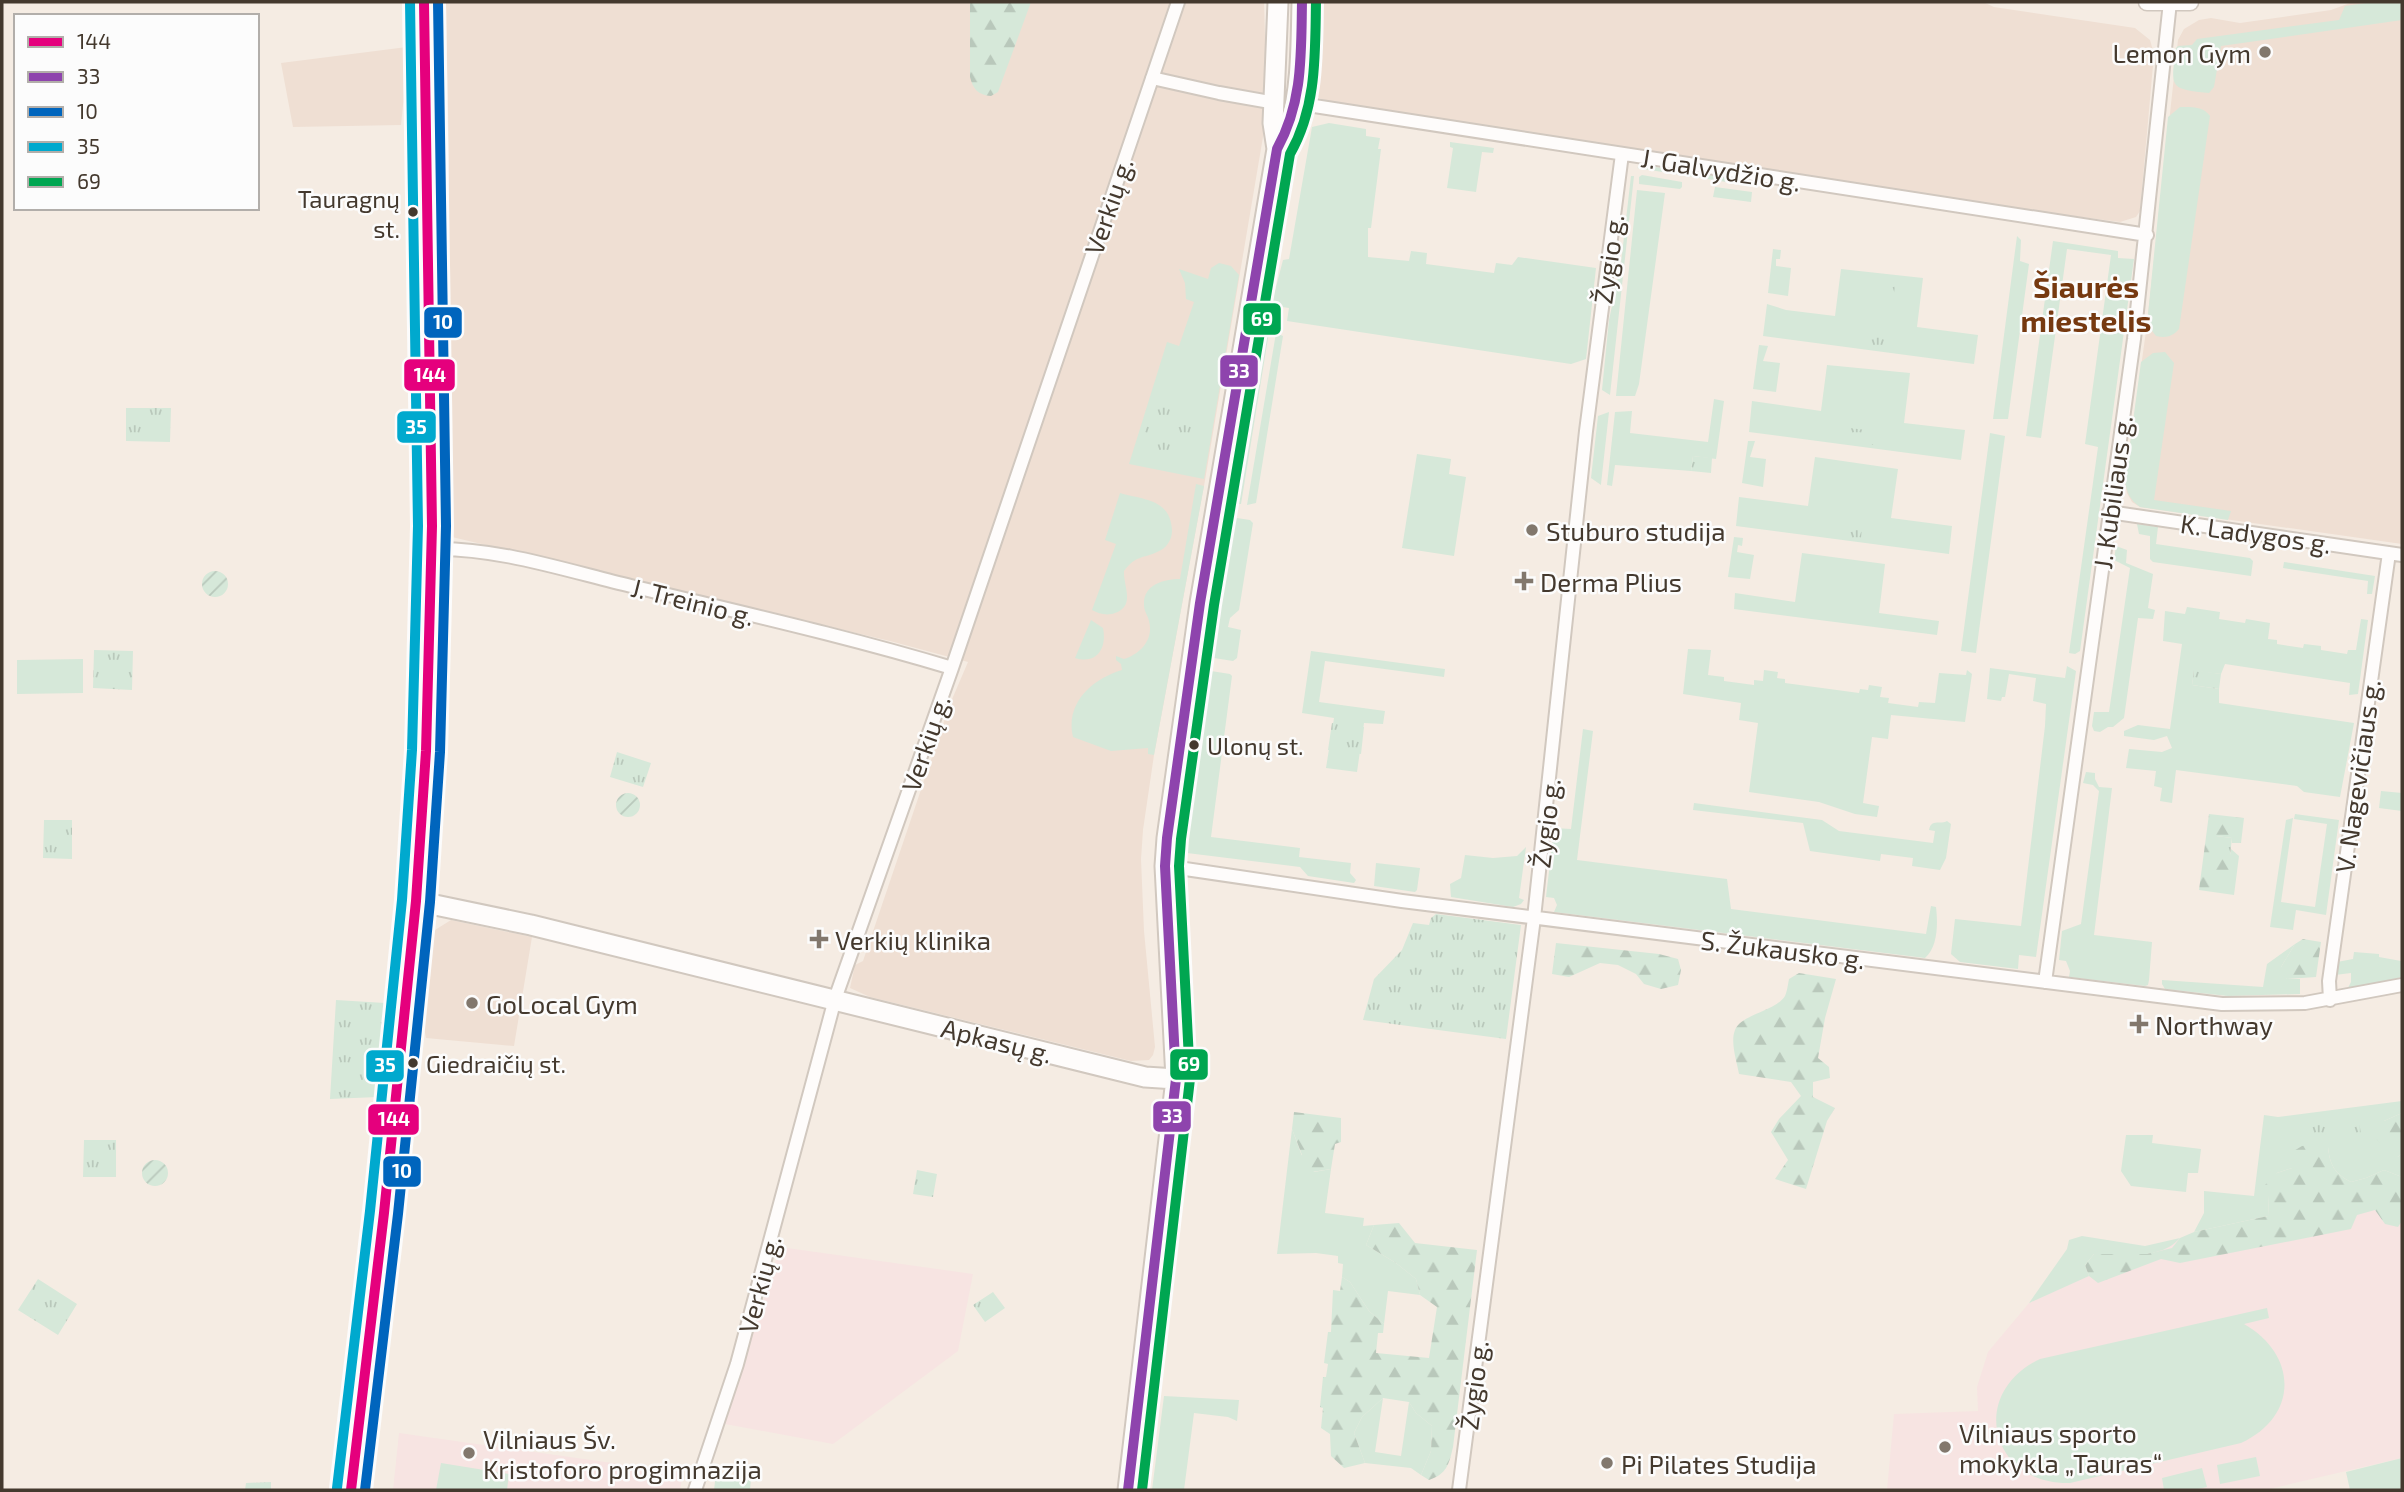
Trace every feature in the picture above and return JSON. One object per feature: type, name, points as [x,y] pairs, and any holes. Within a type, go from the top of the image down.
[{"type":"main road","points":[[351,1490],[384,1213],[416,901],[426,737],[432,549],[424,2]]},
{"type":"main road","points":[[1128,1490],[1176,1079],[1165,866],[1168,824],[1200,603],[1277,149],[1273,123],[1278,2]]},
{"type":"main road","points":[[1277,149],[1290,125],[1295,103],[1301,49],[1302,2]]},
{"type":"main road","name":"Apkasų g.","points":[[416,901],[506,919],[1145,1077],[1176,1079]]},
{"type":"street","name":"Verkių g.","points":[[695,1490],[753,1307],[835,999],[952,668],[1178,2]]},
{"type":"street","points":[[2147,2],[2190,2]]},
{"type":"street","name":"J. Kubiliaus g.","points":[[2045,982],[2147,235],[2170,2]]},
{"type":"street","points":[[1152,78],[1275,103]]},
{"type":"street","name":"J. Galvydžio g.","points":[[1295,103],[2147,235]]},
{"type":"street","name":"Žygio g.","points":[[1459,1490],[1534,918],[1586,431],[1622,154]]},
{"type":"street","name":"K. Ladygos g.","points":[[2109,512],[2402,555]]},
{"type":"street","name":"J. Treinio g.","points":[[432,549],[460,548],[544,565],[870,644],[952,668]]},
{"type":"street","name":"V. Nagevičiaus g.","points":[[2330,1000],[2329,981],[2389,553]]},
{"type":"street","name":"S. Žukausko g.","points":[[1165,866],[1362,896],[2222,1004],[2330,1000],[2402,985]]},
{"type":"shaded area","points":[[446,2],[1264,2],[1269,75],[1264,131],[1143,830],[1141,859],[1144,931],[1155,1047],[1149,1060],[1131,1061],[870,997],[850,988],[855,965],[863,961],[950,704],[968,662],[452,537],[447,531],[442,515],[449,159]]},
{"type":"shaded area","points":[[1312,2],[1983,2],[1994,7],[2135,28],[2150,40],[2154,54],[2140,211],[2136,217],[2120,222],[2035,211],[1331,102],[1319,98],[1310,78]]},
{"type":"shaded area","points":[[2353,2],[2402,2],[2402,544],[2140,507],[2132,502],[2125,481],[2147,324],[2178,40],[2184,29],[2199,20],[2211,18],[2240,23],[2331,10]]},
{"type":"shaded area","points":[[407,47],[408,88],[401,125],[293,127],[281,63]]},
{"type":"shaded area","points":[[451,920],[532,937],[514,1046],[426,1038],[422,1017],[431,940],[435,930]]},
{"type":"shaded area","points":[[2402,1190],[2402,1458],[2265,1490],[1887,1490],[1894,1414],[1978,1411],[1977,1387],[1988,1352],[2029,1303],[2154,1245]]},
{"type":"shaded area","points":[[780,1247],[973,1274],[958,1351],[833,1444],[725,1424]]},
{"type":"shaded area","name":"Vilniaus Šv. Kristoforo progimnazija","points":[[399,1433],[683,1473],[680,1490],[393,1490]]},
{"type":"green space","points":[[970,2],[1031,2],[998,92],[991,96],[977,91],[970,77]]},
{"type":"green space","points":[[2402,2],[2402,20],[2221,46],[2214,87],[2209,93],[2186,90],[2175,84],[2173,71],[2178,46],[2192,45],[2197,39],[2339,20],[2345,6]]},
{"type":"green space","points":[[2180,107],[2201,109],[2210,116],[2179,329],[2163,337],[2156,336],[2147,324],[2168,117]]},
{"type":"green space","points":[[1329,123],[1366,129],[1366,136],[1380,138],[1371,228],[1368,228],[1368,257],[1409,261],[1411,251],[1427,253],[1426,264],[1494,273],[1496,263],[1512,265],[1518,257],[1596,268],[1586,359],[1571,364],[1287,321],[1289,308],[1276,306],[1272,318],[1269,314],[1283,260],[1289,259],[1312,127]]},
{"type":"green space","points":[[1450,142],[1494,148],[1493,153],[1482,152],[1476,192],[1447,188],[1453,148],[1450,147]]},
{"type":"green space","points":[[1642,165],[1749,181],[1752,186],[1637,168]]},
{"type":"green space","points":[[1642,175],[1682,182],[1682,187],[1680,189],[1639,184],[1639,177]]},
{"type":"green space","points":[[1631,176],[1634,176],[1610,395],[1602,390],[1609,320],[1621,263]]},
{"type":"green space","points":[[1715,187],[1752,192],[1751,202],[1713,197]]},
{"type":"green space","points":[[1637,190],[1665,193],[1639,384],[1635,396],[1616,396]]},
{"type":"green space","points":[[2017,236],[2021,240],[2020,261],[2029,264],[2008,419],[1993,419]]},
{"type":"green space","points":[[2053,241],[2118,251],[2118,258],[2134,259],[2080,651],[2075,654],[2069,653],[2098,447],[2085,444],[2111,255],[2067,249],[2041,438],[2026,436]]},
{"type":"green space","points":[[1773,249],[1781,250],[1776,266],[1791,268],[1788,296],[1768,293]]},
{"type":"green space","points":[[1219,263],[1231,266],[1239,275],[1204,479],[1129,464],[1167,342],[1179,346],[1194,302],[1186,299],[1185,283],[1179,269],[1208,279],[1211,268]]},
{"type":"green space","points":[[1841,269],[1923,278],[1917,327],[1978,335],[1974,364],[1763,336],[1767,304],[1786,310],[1835,316]]},
{"type":"green space","points":[[1869,275],[1896,278],[1894,293],[1868,290]]},
{"type":"green space","points":[[1269,332],[1241,504],[1238,504],[1235,498],[1261,335]]},
{"type":"green space","points":[[1276,333],[1283,336],[1256,503],[1247,505]]},
{"type":"green space","points":[[1862,333],[1888,336],[1887,350],[1860,347]]},
{"type":"green space","points":[[1759,345],[1768,346],[1763,361],[1780,363],[1776,392],[1753,389]]},
{"type":"green space","points":[[2165,352],[2174,363],[2154,500],[2231,511],[2228,520],[2140,507],[2128,493],[2125,481],[2141,362],[2153,353]]},
{"type":"green space","points":[[1827,365],[1910,373],[1904,423],[1965,430],[1961,460],[1749,432],[1752,401],[1821,411]]},
{"type":"green space","points":[[1714,399],[1724,401],[1716,459],[1693,456],[1691,471],[1615,465],[1612,486],[1607,485],[1615,412],[1632,411],[1630,433],[1708,442]]},
{"type":"green space","points":[[1169,402],[1187,409],[1194,427],[1187,445],[1169,452],[1151,445],[1144,427],[1151,409]]},
{"type":"green space","points":[[126,408],[171,408],[170,442],[126,441]]},
{"type":"green space","points":[[1609,412],[1601,485],[1591,478],[1598,416]]},
{"type":"green space","points":[[1849,428],[1875,431],[1873,445],[1847,442]]},
{"type":"green space","points":[[1990,433],[2005,436],[1976,653],[1961,651]]},
{"type":"green space","points":[[1748,441],[1755,441],[1750,457],[1766,459],[1763,487],[1742,483]]},
{"type":"green space","points":[[1417,454],[1451,459],[1449,474],[1466,477],[1454,556],[1402,548]]},
{"type":"green space","points":[[1693,456],[1712,458],[1711,473],[1691,471]]},
{"type":"green space","points":[[1815,457],[1898,469],[1891,518],[1952,526],[1949,554],[1736,526],[1739,497],[1808,506]]},
{"type":"green space","points":[[1196,484],[1204,486],[1154,755],[1148,754],[1148,748],[1111,751],[1073,737],[1073,713],[1083,694],[1101,679],[1122,670],[1116,656],[1124,659],[1130,657],[1148,640],[1150,628],[1144,605],[1147,592],[1155,584],[1180,579]]},
{"type":"green space","points":[[1120,493],[1147,500],[1161,507],[1170,520],[1172,534],[1163,549],[1128,566],[1124,571],[1127,595],[1125,605],[1115,613],[1103,614],[1092,610],[1116,544],[1105,540]]},
{"type":"green space","points":[[1237,518],[1253,523],[1239,610],[1230,618],[1228,627],[1241,630],[1237,658],[1233,661],[1211,657],[1209,648],[1232,522]]},
{"type":"green space","points":[[1836,521],[1862,524],[1861,539],[1834,536]]},
{"type":"green space","points":[[2137,524],[2158,527],[2156,544],[2250,558],[2253,561],[2251,576],[2153,562],[2150,559],[2150,536],[2139,534]]},
{"type":"green space","points":[[1734,537],[1743,538],[1742,546],[1738,545],[1737,552],[1754,555],[1750,579],[1728,577]]},
{"type":"green space","points":[[2116,546],[2127,550],[2126,563],[2153,574],[2148,608],[2155,610],[2153,619],[2138,618],[2124,718],[2113,727],[2100,732],[2094,731],[2092,726],[2094,712],[2109,712],[2130,568],[2114,560]]},
{"type":"green space","points":[[1802,553],[1885,564],[1879,613],[1939,621],[1937,635],[1734,609],[1735,593],[1795,602]]},
{"type":"green space","points":[[2284,562],[2375,576],[2372,594],[2367,594],[2368,581],[2283,568]]},
{"type":"green space","points":[[215,571],[224,575],[228,584],[224,593],[215,597],[206,593],[202,584],[206,575]]},
{"type":"green space","points":[[2187,607],[2220,612],[2219,619],[2245,623],[2246,619],[2270,623],[2268,639],[2277,640],[2277,644],[2303,648],[2304,644],[2321,646],[2321,650],[2347,654],[2348,650],[2356,650],[2361,619],[2368,620],[2358,694],[2349,695],[2350,683],[2225,664],[2221,674],[2194,671],[2192,685],[2219,689],[2219,703],[2354,723],[2340,797],[2304,792],[2297,786],[2176,770],[2172,803],[2160,801],[2162,788],[2154,786],[2156,771],[2126,768],[2129,749],[2162,752],[2172,748],[2167,736],[2154,740],[2124,736],[2124,731],[2138,725],[2170,729],[2182,644],[2163,641],[2165,611],[2185,614]]},
{"type":"green space","points":[[1091,620],[1103,628],[1102,648],[1090,659],[1075,658]]},
{"type":"green space","points":[[1688,649],[1711,650],[1708,675],[1724,677],[1724,681],[1754,685],[1754,680],[1763,681],[1764,670],[1778,672],[1777,678],[1785,679],[1785,683],[1859,693],[1860,689],[1868,690],[1869,685],[1882,687],[1880,697],[1889,698],[1888,703],[1918,707],[1919,702],[1935,703],[1939,673],[1966,675],[1967,670],[1972,674],[1965,722],[1891,715],[1888,739],[1872,737],[1863,803],[1879,806],[1877,817],[1855,814],[1819,802],[1749,792],[1758,723],[1739,720],[1741,703],[1683,694]]},
{"type":"green space","points":[[94,650],[133,651],[132,690],[93,688]]},
{"type":"green space","points":[[1311,651],[1445,669],[1444,677],[1325,661],[1319,702],[1385,711],[1383,724],[1364,723],[1357,772],[1326,768],[1334,718],[1302,713]]},
{"type":"green space","points":[[83,659],[83,693],[17,694],[17,660]]},
{"type":"green space","points":[[2067,666],[2076,671],[2036,957],[2019,955],[2018,969],[1960,962],[1951,954],[1955,919],[2021,926],[2045,726],[2046,704],[2033,701],[2036,678],[2009,674],[2005,697],[2002,697],[2001,701],[1987,699],[1990,668],[2065,678]]},
{"type":"green space","points":[[2194,670],[2221,674],[2219,689],[2192,685]]},
{"type":"green space","points":[[1211,671],[1232,676],[1211,837],[1300,848],[1299,857],[1351,863],[1350,873],[1356,880],[1354,883],[1308,876],[1300,867],[1187,853],[1183,844],[1194,756],[1200,756],[1203,733],[1198,732],[1206,674]]},
{"type":"green space","points":[[1332,723],[1364,727],[1361,754],[1328,750]]},
{"type":"green space","points":[[1583,729],[1593,731],[1577,860],[1727,879],[1731,909],[1926,934],[1931,906],[1936,907],[1936,934],[1929,953],[1925,958],[1554,912],[1557,905],[1554,898],[1546,897],[1554,828],[1571,829]]},
{"type":"green space","points":[[617,752],[651,763],[643,787],[610,777]]},
{"type":"green space","points":[[2086,772],[2095,773],[2099,787],[2112,788],[2094,935],[2152,942],[2149,980],[2145,986],[2069,977],[2066,961],[2059,960],[2062,931],[2081,924],[2099,791],[2093,785],[2083,783]]},
{"type":"green space","points":[[2381,791],[2402,793],[2402,811],[2379,808]]},
{"type":"green space","points":[[628,793],[637,796],[640,805],[637,814],[628,817],[619,814],[616,805],[619,796]]},
{"type":"green space","points":[[1694,803],[1822,820],[1839,831],[1933,843],[1935,831],[1929,830],[1930,826],[1947,821],[1951,824],[1946,858],[1940,870],[1912,866],[1913,858],[1881,854],[1880,861],[1810,851],[1803,823],[1693,810]]},
{"type":"green space","points":[[2209,814],[2244,818],[2241,843],[2232,843],[2232,838],[2216,836],[2230,855],[2231,849],[2239,856],[2234,895],[2199,890]]},
{"type":"green space","points":[[2295,814],[2339,820],[2326,915],[2296,910],[2293,930],[2270,927],[2286,820],[2293,818],[2281,902],[2315,907],[2327,824],[2294,819]]},
{"type":"green space","points":[[44,820],[72,820],[72,859],[43,858]]},
{"type":"green space","points":[[2216,836],[2232,838],[2230,855],[2213,853]]},
{"type":"green space","points":[[1526,847],[1519,898],[1524,900],[1521,904],[1513,907],[1451,897],[1450,884],[1461,878],[1465,855],[1493,858],[1517,856]]},
{"type":"green space","points":[[1376,863],[1420,868],[1417,890],[1415,892],[1374,886]]},
{"type":"green space","points":[[1436,914],[1521,925],[1506,1039],[1363,1020],[1374,979],[1402,950],[1413,923],[1429,925]]},
{"type":"green space","points":[[2303,939],[2321,942],[2316,977],[2287,979],[2280,971],[2281,967],[2295,944]]},
{"type":"green space","points":[[1556,943],[1659,954],[1678,959],[1681,970],[1678,985],[1661,989],[1644,984],[1636,974],[1618,965],[1600,963],[1569,977],[1552,974]]},
{"type":"green space","points":[[2295,944],[2281,967],[2287,979],[2300,979],[2300,994],[2228,996],[2165,989],[2162,984],[2162,980],[2263,987],[2267,964]]},
{"type":"green space","points":[[2354,952],[2379,954],[2379,957],[2401,961],[2402,958],[2402,977],[2347,990],[2351,973],[2335,975],[2337,962],[2353,959]]},
{"type":"green space","points":[[1799,973],[1836,979],[1818,1058],[1829,1067],[1830,1078],[1813,1082],[1813,1097],[1835,1108],[1827,1121],[1806,1189],[1775,1179],[1788,1160],[1771,1132],[1779,1119],[1801,1096],[1791,1082],[1739,1074],[1733,1040],[1738,1025],[1780,1001],[1786,994],[1789,979]]},
{"type":"green space","points":[[336,1000],[385,1003],[378,1097],[330,1099]]},
{"type":"green space","points":[[2402,1101],[2402,1113],[2384,1121],[2398,1157],[2402,1153],[2402,1177],[2384,1170],[2351,1182],[2334,1168],[2328,1147],[2292,1168],[2277,1173],[2269,1195],[2268,1216],[2194,1232],[2204,1213],[2204,1191],[2254,1196],[2264,1115],[2278,1117]]},
{"type":"green space","points":[[1294,1112],[1341,1118],[1341,1142],[1335,1144],[1331,1169],[1299,1174],[1293,1163],[1302,1155],[1292,1129]]},
{"type":"green space","points":[[2358,1113],[2361,1135],[2312,1142],[2310,1120]]},
{"type":"green space","points":[[2402,1113],[2402,1153],[2398,1157],[2385,1150],[2375,1137],[2384,1121]]},
{"type":"green space","points":[[1292,1129],[1302,1156],[1314,1172],[1331,1169],[1325,1213],[1364,1218],[1363,1226],[1374,1225],[1366,1245],[1416,1279],[1420,1295],[1388,1291],[1384,1324],[1369,1311],[1350,1282],[1342,1277],[1343,1264],[1338,1263],[1338,1256],[1316,1253],[1277,1254]]},
{"type":"green space","points":[[2126,1135],[2153,1135],[2152,1143],[2201,1149],[2198,1173],[2188,1173],[2186,1192],[2131,1186],[2121,1171]]},
{"type":"green space","points":[[84,1140],[116,1140],[116,1177],[83,1177]]},
{"type":"green space","points":[[2302,1146],[2328,1147],[2334,1168],[2351,1182],[2384,1170],[2402,1177],[2402,1221],[2398,1227],[2385,1224],[2375,1210],[2357,1215],[2351,1229],[2180,1263],[2161,1259],[2098,1283],[2089,1276],[2085,1265],[2094,1254],[2147,1254],[2172,1248],[2180,1238],[2194,1232],[2268,1216],[2269,1195],[2264,1186],[2277,1173],[2292,1168],[2292,1152]]},
{"type":"green space","points":[[155,1160],[164,1164],[168,1173],[164,1182],[155,1186],[146,1182],[142,1173],[146,1164]]},
{"type":"green space","points":[[917,1170],[937,1174],[933,1197],[913,1194]]},
{"type":"green space","points":[[1399,1223],[1415,1243],[1477,1250],[1453,1447],[1446,1468],[1440,1475],[1429,1480],[1421,1475],[1431,1451],[1432,1426],[1416,1413],[1409,1402],[1383,1398],[1362,1417],[1354,1433],[1365,1463],[1344,1468],[1331,1456],[1330,1434],[1321,1428],[1323,1408],[1320,1407],[1323,1377],[1326,1377],[1328,1364],[1324,1363],[1328,1332],[1331,1332],[1333,1290],[1340,1291],[1342,1277],[1350,1282],[1369,1311],[1384,1324],[1383,1333],[1378,1333],[1376,1353],[1429,1358],[1437,1307],[1420,1295],[1416,1279],[1366,1245],[1374,1225]]},
{"type":"green space","points":[[2082,1236],[2145,1246],[2180,1238],[2172,1245],[2151,1253],[2094,1254],[2085,1265],[2089,1276],[2029,1303],[2067,1249],[2069,1240]]},
{"type":"green space","points":[[38,1279],[77,1304],[58,1335],[18,1310]]},
{"type":"green space","points":[[993,1292],[1005,1308],[985,1322],[973,1305]]},
{"type":"green space","points":[[2267,1308],[2269,1318],[2244,1324],[2262,1337],[2282,1368],[2282,1402],[2274,1417],[2260,1431],[2241,1443],[2070,1483],[2043,1480],[2022,1469],[2007,1454],[1998,1435],[1997,1414],[2003,1393],[2017,1374],[2040,1359]]},
{"type":"green space","points":[[1164,1396],[1239,1400],[1237,1421],[1228,1417],[1194,1413],[1184,1490],[1152,1490]]},
{"type":"green space","points":[[1383,1398],[1375,1452],[1401,1456],[1409,1402],[1416,1413],[1432,1426],[1431,1451],[1421,1475],[1411,1468],[1365,1463],[1354,1433],[1362,1417]]},
{"type":"green space","points":[[2256,1457],[2260,1476],[2220,1484],[2217,1465]]},
{"type":"green space","points":[[2402,1458],[2402,1490],[2350,1490],[2346,1472]]},
{"type":"green space","points":[[441,1463],[509,1474],[507,1490],[436,1490]]},
{"type":"green space","points":[[2202,1468],[2207,1487],[2164,1490],[2162,1478]]},
{"type":"green space","points":[[716,1474],[751,1478],[750,1490],[714,1490]]},
{"type":"green space","points":[[271,1482],[271,1490],[245,1490],[246,1483]]},
{"type":"transit line","name":"35","points":[[337,1488],[370,1211],[402,900],[412,750],[418,526],[410,2]]},
{"type":"transit line","name":"144","points":[[351,1490],[384,1213],[416,901],[426,751],[432,526],[424,2]]},
{"type":"transit line","name":"10","points":[[365,1490],[398,1214],[430,902],[440,752],[446,526],[438,2]]},
{"type":"transit line","name":"33","points":[[1128,1490],[1176,1079],[1165,866],[1167,838],[1200,603],[1277,149],[1292,114],[1299,78],[1302,2]]},
{"type":"transit line","name":"69","points":[[1142,1490],[1190,1079],[1179,866],[1181,839],[1214,605],[1290,154],[1299,136],[1310,99],[1316,2]]},
{"type":"place","name":"Lemon Gym","points":[[2265,52]]},
{"type":"place","name":"Tauragnų st.","points":[[413,212]]},
{"type":"place","name":"Stuburo studija","points":[[1532,530]]},
{"type":"place","name":"Derma Plius","points":[[1524,581]]},
{"type":"place","name":"Ulonų st.","points":[[1194,745]]},
{"type":"place","name":"Verkių klinika","points":[[819,939]]},
{"type":"place","name":"GoLocal Gym","points":[[472,1003]]},
{"type":"place","name":"Northway","points":[[2139,1024]]},
{"type":"place","name":"Giedraičių st.","points":[[413,1063]]},
{"type":"place","name":"Vilniaus sporto mokykla „Tauras“","points":[[1945,1447]]},
{"type":"place","name":"Vilniaus Šv. Kristoforo progimnazija","points":[[469,1453]]},
{"type":"place","name":"Pi Pilates Studija","points":[[1607,1463]]},
{"type":"district","name":"Šiaurės miestelis","points":[[2086,303]]}]
